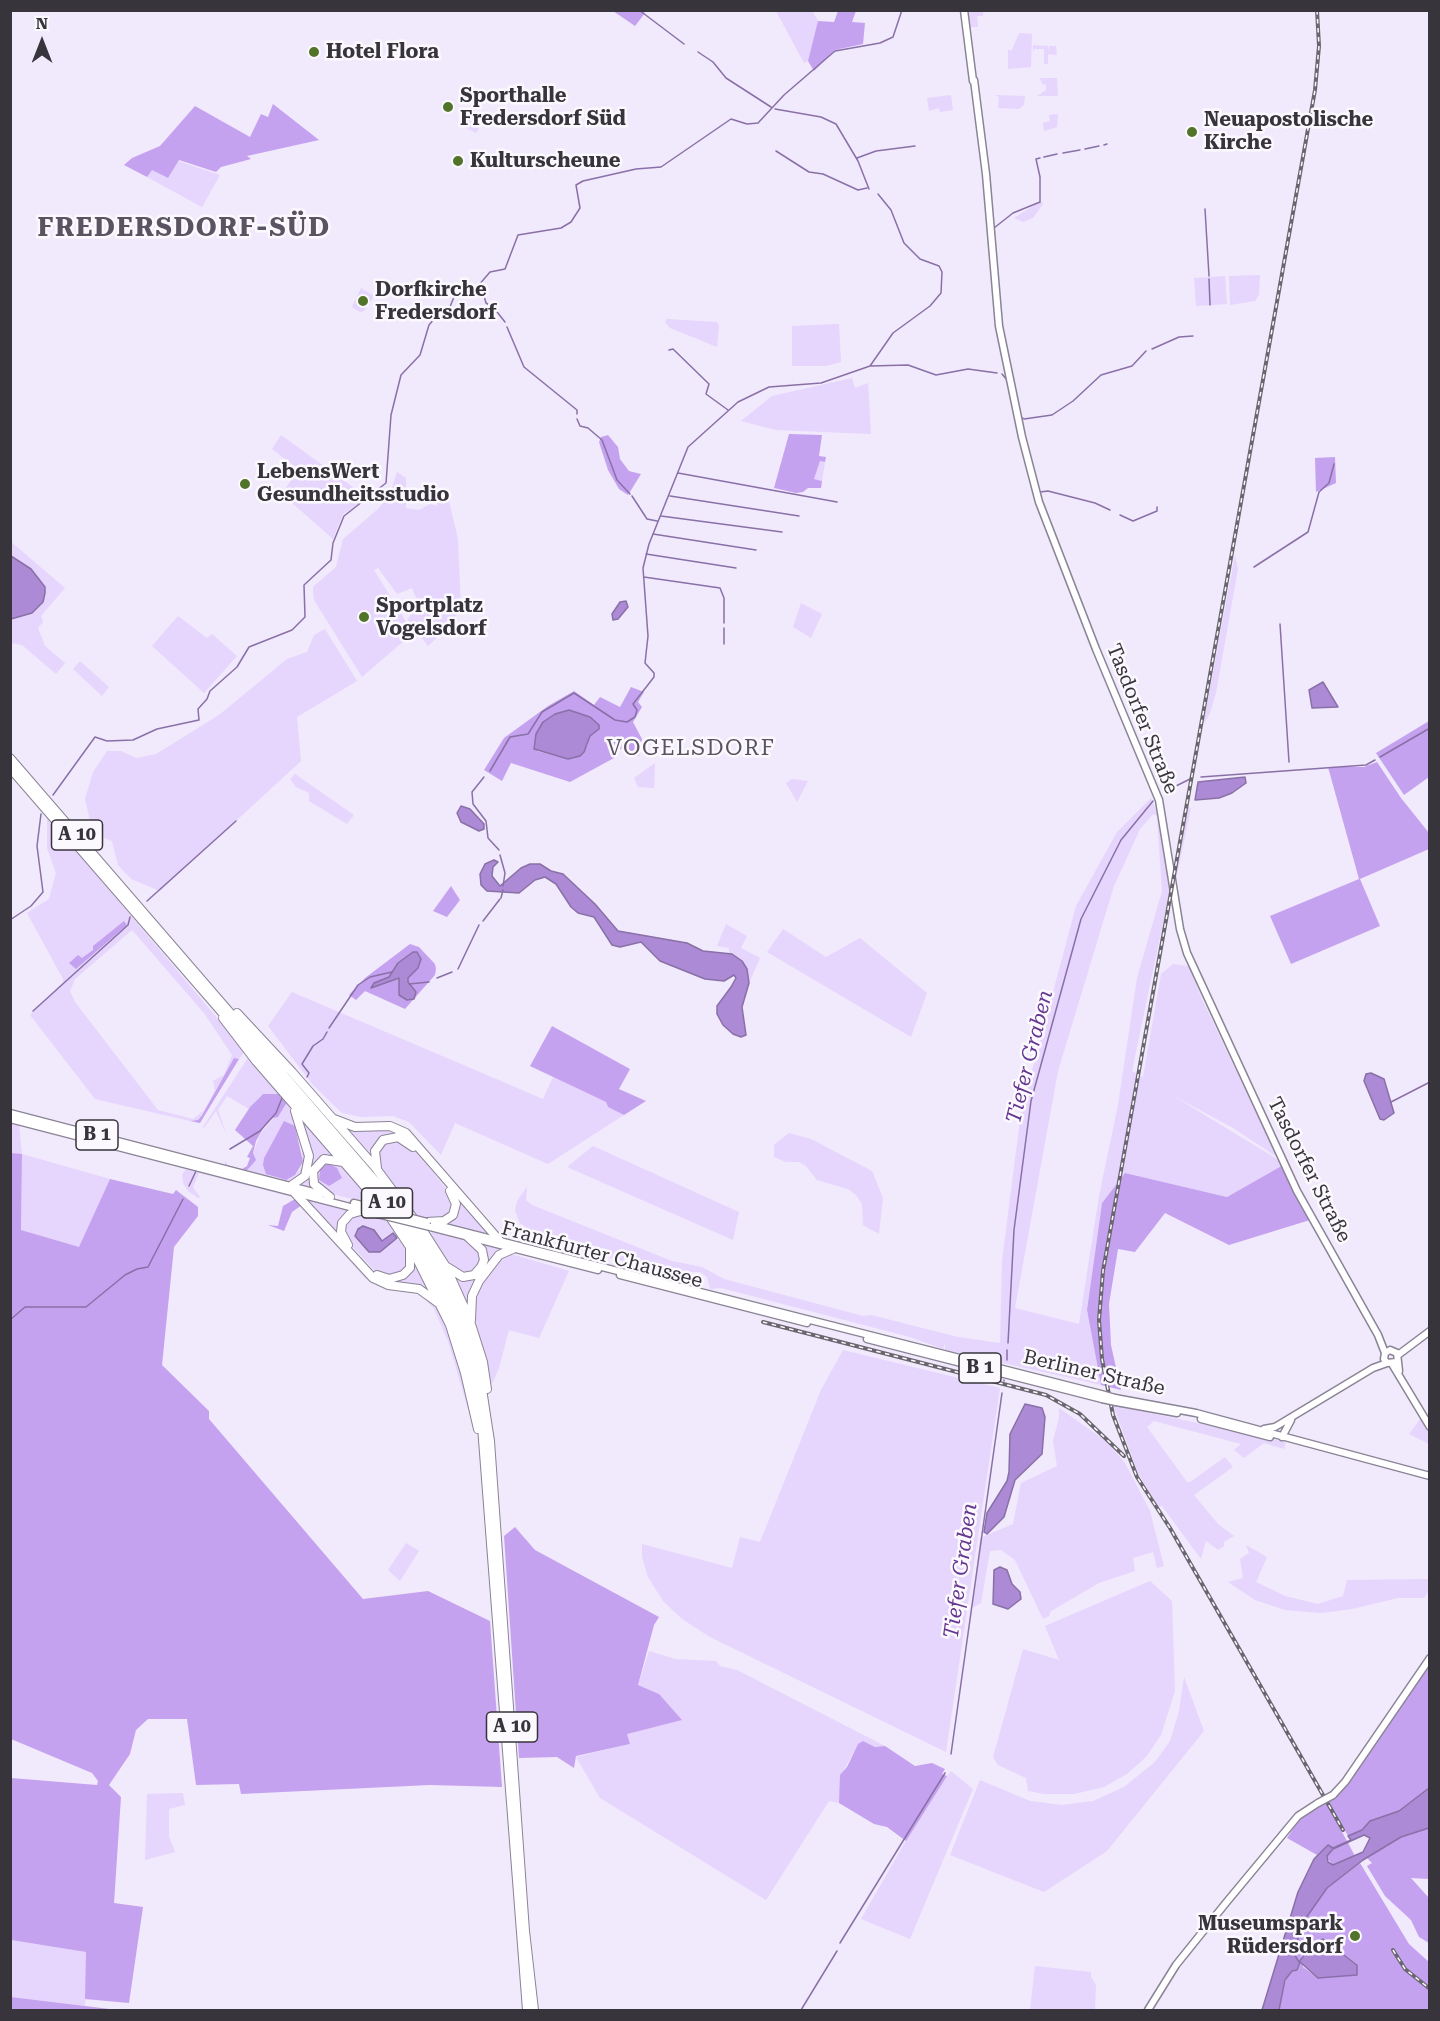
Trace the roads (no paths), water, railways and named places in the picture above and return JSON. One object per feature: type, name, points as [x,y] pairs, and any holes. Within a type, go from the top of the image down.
[{"type":"highway","name":"A 10","points":[[10,758],[382,1197],[424,1256],[446,1297],[469,1360],[478,1397],[527,2010]]},
{"type":"highway","name":"A 10","points":[[10,768],[387,1193],[418,1235],[441,1272],[464,1322],[480,1376],[487,1411],[526,1940],[534,2010]]},
{"type":"highway","points":[[213,996],[232,1033],[386,1211],[409,1245],[442,1308],[458,1348],[484,1451]]},
{"type":"highway","points":[[213,996],[246,1021],[410,1211],[444,1264],[471,1324],[486,1378],[487,1411]]},
{"type":"highway","points":[[292,1104],[309,1156],[305,1176],[293,1188],[373,1278],[388,1285],[419,1289],[442,1308]]},
{"type":"highway","points":[[330,1117],[355,1127],[390,1126],[406,1133],[499,1240]]},
{"type":"highway","points":[[378,1172],[374,1158],[380,1143],[393,1136],[408,1142],[455,1200],[455,1212],[449,1220],[428,1225]]},
{"type":"highway","points":[[330,1197],[314,1184],[312,1176],[315,1166],[328,1158],[345,1163]]},
{"type":"highway","points":[[364,1210],[346,1216],[341,1232],[352,1249],[373,1272],[389,1280],[403,1275],[411,1262],[409,1245]]},
{"type":"highway","points":[[444,1264],[463,1277],[479,1271],[483,1264],[483,1253],[466,1236]]},
{"type":"highway","points":[[471,1324],[472,1296],[479,1281],[499,1255],[515,1248]]},
{"type":"main road","name":"Tasdorfer Straße","points":[[964,10],[974,80],[999,326],[1026,454],[1052,537],[1159,800],[1183,941],[1298,1191],[1430,1427]]},
{"type":"main road","name":"B 1","points":[[10,1113],[180,1163]]},
{"type":"main road","name":"B 1","points":[[10,1119],[170,1161],[330,1197],[428,1225]]},
{"type":"main road","name":"B 1","points":[[293,1188],[364,1210],[375,1211]]},
{"type":"main road","name":"Frankfurter Chaussee","points":[[428,1225],[499,1240],[758,1306]]},
{"type":"main road","name":"Frankfurter Chaussee","points":[[428,1225],[766,1312]]},
{"type":"main road","name":"Berliner Straße","points":[[758,1306],[1102,1397]]},
{"type":"main road","name":"Berliner Straße","points":[[766,1312],[1102,1397],[1282,1437],[1430,1476]]},
{"type":"main road","points":[[1261,1430],[1272,1428],[1296,1415],[1430,1331]]},
{"type":"main road","name":"Berliner Straße","points":[[1115,1400],[1196,1413],[1282,1437]]},
{"type":"main road","points":[[1282,1437],[1288,1424],[1296,1415]]},
{"type":"main road","points":[[1148,2010],[1176,1965],[1298,1816],[1333,1795],[1345,1782],[1430,1658]]},
{"type":"waterway","points":[[639,10],[684,44]]},
{"type":"waterway","points":[[53,795],[95,737],[107,741],[133,740],[157,729],[199,720],[198,709],[207,699],[210,691],[237,667],[249,647],[292,630],[305,617],[304,585],[331,560],[333,543],[344,516],[386,483],[391,415],[401,375],[420,355],[429,325],[434,319],[447,314],[454,297],[478,286],[490,272],[505,269],[518,235],[561,228],[571,222],[580,208],[576,185],[583,181],[636,169],[661,167],[731,119],[747,124],[758,123],[784,95],[835,51],[880,43],[893,37],[902,10]]},
{"type":"waterway","points":[[698,52],[713,62],[726,78],[771,107]]},
{"type":"waterway","points":[[775,109],[821,117],[836,124],[858,161],[869,189]]},
{"type":"waterway","points":[[857,158],[876,151],[915,146]]},
{"type":"waterway","points":[[1085,149],[1099,146]]},
{"type":"waterway","points":[[1063,153],[1080,150]]},
{"type":"waterway","points":[[776,151],[809,172],[823,174],[858,190],[867,188]]},
{"type":"waterway","points":[[1044,157],[1057,154]]},
{"type":"waterway","points":[[994,228],[1013,213],[1040,202],[1040,177],[1036,159],[1040,158]]},
{"type":"waterway","points":[[870,366],[893,333],[930,306],[941,293],[942,272],[939,266],[920,259],[904,243],[891,210],[878,194]]},
{"type":"waterway","points":[[1205,209],[1209,276]]},
{"type":"waterway","points":[[1209,279],[1210,305]]},
{"type":"waterway","points":[[481,285],[486,303],[494,308],[505,322]]},
{"type":"waterway","points":[[507,327],[524,367],[577,410],[577,414]]},
{"type":"waterway","points":[[1152,349],[1179,337],[1193,336]]},
{"type":"waterway","points":[[669,350],[673,349],[709,384],[706,394],[728,410]]},
{"type":"waterway","points":[[1021,417],[1024,419],[1052,415],[1073,401],[1101,375],[1132,366],[1146,351]]},
{"type":"waterway","points":[[490,771],[510,737],[528,734],[542,712],[574,693],[615,720],[627,722],[635,717],[637,710],[633,704],[654,677],[654,673],[645,663],[648,636],[643,568],[649,544],[688,447],[738,402],[769,387],[821,383],[870,366],[908,365],[936,375],[968,369],[997,373]]},
{"type":"waterway","points":[[1002,374],[1007,380]]},
{"type":"waterway","points":[[577,419],[580,426],[588,428],[602,440],[617,480],[630,494]]},
{"type":"waterway","points":[[1254,567],[1308,532],[1319,492],[1329,483],[1334,464]]},
{"type":"waterway","points":[[678,473],[837,502]]},
{"type":"waterway","points":[[1040,492],[1048,491],[1095,503],[1110,510]]},
{"type":"waterway","points":[[632,496],[647,519],[657,521]]},
{"type":"waterway","points":[[670,496],[799,516]]},
{"type":"waterway","points":[[1120,515],[1133,521],[1157,511],[1157,507]]},
{"type":"waterway","points":[[661,516],[782,532]]},
{"type":"waterway","points":[[653,534],[756,550]]},
{"type":"waterway","points":[[646,554],[736,568]]},
{"type":"waterway","points":[[644,577],[720,588],[724,598],[724,623]]},
{"type":"waterway","points":[[1280,624],[1289,762]]},
{"type":"waterway","points":[[724,628],[724,644]]},
{"type":"waterway","name":"Tiefer Graben","points":[[1380,757],[1430,728]]},
{"type":"waterway","name":"Tiefer Graben","points":[[1201,777],[1366,765],[1375,760]]},
{"type":"waterway","points":[[484,777],[472,792],[473,804],[486,821],[488,838],[499,850]]},
{"type":"waterway","name":"Tiefer Graben","points":[[1164,792],[1190,779]]},
{"type":"waterway","name":"Tiefer Graben","points":[[1008,1343],[1014,1230],[1031,1101],[1081,919],[1121,840],[1153,801]]},
{"type":"waterway","points":[[10,920],[31,906],[43,892],[37,846],[41,814]]},
{"type":"waterway","points":[[147,901],[236,821]]},
{"type":"waterway","points":[[500,855],[505,873],[503,886]]},
{"type":"waterway","points":[[501,898],[503,890]]},
{"type":"waterway","points":[[483,921],[500,899]]},
{"type":"waterway","points":[[33,1011],[128,925],[130,917]]},
{"type":"waterway","points":[[458,969],[479,925]]},
{"type":"waterway","points":[[329,1028],[358,985],[370,977],[392,972]]},
{"type":"waterway","points":[[437,978],[452,972]]},
{"type":"waterway","points":[[409,984],[429,982]]},
{"type":"waterway","points":[[307,1077],[309,1073],[302,1064],[313,1046],[323,1039],[327,1032]]},
{"type":"waterway","points":[[1391,1102],[1430,1082]]},
{"type":"waterway","points":[[230,1149],[260,1131],[276,1113],[282,1098]]},
{"type":"waterway","points":[[189,1186],[196,1171]]},
{"type":"waterway","points":[[10,1320],[25,1307],[86,1307],[125,1275],[148,1267],[183,1199]]},
{"type":"waterway","name":"Tiefer Graben","points":[[1007,1350],[1007,1360]]},
{"type":"waterway","name":"Tiefer Graben","points":[[951,1754],[1002,1393]]},
{"type":"waterway","name":"Tiefer Graben","points":[[840,1943],[945,1773]]},
{"type":"waterway","name":"Tiefer Graben","points":[[801,2010],[837,1951]]},
{"type":"railway","points":[[1317,10],[1319,46],[1315,90],[1103,1271],[1099,1320],[1102,1359],[1113,1415],[1137,1477],[1170,1528],[1343,1830]]},
{"type":"railway","points":[[763,1322],[1046,1395],[1080,1414],[1124,1456]]},
{"type":"railway","points":[[1393,1950],[1405,1969],[1430,1989]]},
{"type":"place","name":"Hotel Flora","points":[[314,52]]},
{"type":"place","name":"Sporthalle Fredersdorf Süd","points":[[448,107]]},
{"type":"place","name":"Neuapostolische Kirche","points":[[1192,132]]},
{"type":"place","name":"Kulturscheune","points":[[458,161]]},
{"type":"place","name":"Dorfkirche Fredersdorf","points":[[363,301]]},
{"type":"place","name":"LebensWert Gesundheitsstudio","points":[[245,484]]},
{"type":"place","name":"Sportplatz Vogelsdorf","points":[[364,617]]},
{"type":"place","name":"Museumspark Rüdersdorf","points":[[1355,1936]]},
{"type":"district","name":"FREDERSDORF-SÜD","points":[[184,228]]},
{"type":"district","name":"VOGELSDORF","points":[[691,749]]}]
